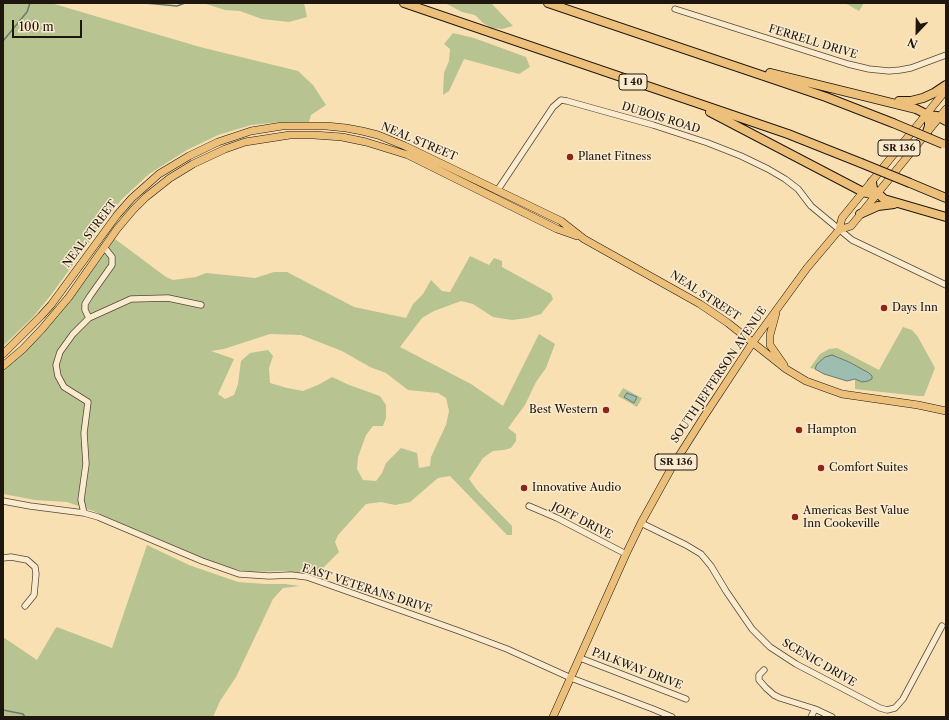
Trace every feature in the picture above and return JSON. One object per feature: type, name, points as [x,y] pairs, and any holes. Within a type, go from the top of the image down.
[{"type":"highway","name":"I 40","points":[[404,3],[788,134],[946,198]]},
{"type":"highway","points":[[548,3],[826,97],[944,145]]},
{"type":"highway","points":[[708,57],[911,107],[926,115],[934,115],[943,119]]},
{"type":"highway","points":[[876,99],[910,101],[923,98],[946,85]]},
{"type":"highway","points":[[676,96],[731,122],[863,192],[871,194],[877,193]]},
{"type":"highway","points":[[926,115],[929,120],[927,132]]},
{"type":"highway","points":[[872,182],[873,189],[884,199],[946,217]]},
{"type":"highway","points":[[860,214],[878,206],[898,203]]},
{"type":"main road","name":"SOUTH JEFFERSON AVENUE","points":[[553,717],[626,554],[688,442],[753,342],[818,255],[839,230],[842,218],[946,90]]},
{"type":"main road","name":"SOUTH JEFFERSON AVENUE","points":[[839,230],[852,226],[860,214],[927,132],[943,119],[946,109]]},
{"type":"main road","name":"NEAL STREET","points":[[3,354],[51,305],[110,224],[132,198],[159,174],[176,163],[218,142],[251,131],[282,126],[307,125],[346,128],[378,135],[405,146],[561,221],[584,239],[700,304],[728,323],[786,369],[806,381],[842,394],[918,405],[946,411]]},
{"type":"main road","name":"NEAL STREET","points":[[3,366],[23,349],[42,329],[69,297],[104,247],[133,210],[146,197],[170,178],[199,160],[245,142],[283,136],[314,135],[342,137],[366,142],[408,155],[557,229],[584,239]]},
{"type":"main road","points":[[776,310],[770,335],[770,345],[786,369]]},
{"type":"street","name":"FERRELL DRIVE","points":[[675,9],[848,64],[869,69],[889,71],[911,68],[946,55]]},
{"type":"street","name":"DUBOIS ROAD","points":[[497,190],[553,107],[561,100],[656,126],[741,156],[786,179],[798,190],[810,206],[839,230]]},
{"type":"street","points":[[839,230],[852,240],[946,285]]},
{"type":"street","points":[[88,318],[85,310],[85,304],[112,265],[112,256],[104,247]]},
{"type":"street","points":[[84,513],[80,500],[86,464],[84,433],[88,402],[64,387],[58,376],[56,365],[60,352],[73,334],[88,318],[131,299],[168,298],[200,305]]},
{"type":"street","name":"EAST VETERANS DRIVE","points":[[3,501],[84,513],[98,517],[202,561],[239,574],[261,576],[291,575],[308,577],[507,649],[571,678],[672,717]]},
{"type":"street","name":"JOFF DRIVE","points":[[529,506],[557,518],[626,554]]},
{"type":"street","name":"SCENIC DRIVE","points":[[642,523],[701,554],[712,566],[726,591],[752,629],[770,647],[796,664],[880,708],[887,710],[895,708],[903,699],[942,626]]},
{"type":"street","points":[[3,558],[11,557],[27,560],[35,567],[36,574],[34,595],[25,606]]},
{"type":"street","name":"PALKWAY DRIVE","points":[[580,658],[686,699]]},
{"type":"street","points":[[764,670],[760,675],[759,680],[766,688],[780,698],[815,709],[832,717]]},
{"type":"street","points":[[811,717],[815,709]]},
{"type":"green space","points":[[3,3],[51,3],[200,47],[298,71],[313,85],[326,105],[311,115],[309,122],[280,122],[251,125],[218,135],[187,150],[149,174],[122,199],[51,295],[33,317],[3,346]]},
{"type":"green space","points":[[203,3],[304,3],[307,17],[289,22],[262,19],[240,11],[225,10]]},
{"type":"green space","points":[[445,3],[491,3],[513,26],[502,29],[492,28],[483,23],[475,15],[462,12]]},
{"type":"green space","points":[[845,3],[864,3],[859,11]]},
{"type":"green space","points":[[453,33],[474,38],[526,57],[530,67],[519,74],[464,59],[449,91],[443,95],[444,73],[449,61],[450,49],[444,44]]},
{"type":"green space","points":[[115,239],[166,277],[173,280],[196,277],[206,273],[255,278],[274,272],[287,272],[354,307],[406,318],[413,304],[423,294],[431,280],[442,291],[450,292],[470,256],[489,265],[494,258],[502,261],[502,267],[551,294],[553,299],[541,314],[512,320],[493,317],[473,304],[461,301],[434,311],[422,318],[400,347],[471,384],[503,406],[539,334],[555,344],[546,368],[536,382],[525,405],[508,428],[516,434],[516,441],[511,448],[493,451],[483,458],[469,479],[477,490],[512,526],[512,535],[507,535],[450,476],[438,478],[410,502],[395,505],[381,502],[366,504],[338,535],[335,542],[339,552],[315,576],[284,571],[250,572],[210,561],[93,511],[67,502],[35,500],[3,494],[3,371],[42,335],[73,298]],"holes":[[[270,334],[301,335],[342,351],[370,367],[386,373],[408,390],[438,393],[446,398],[449,411],[446,425],[431,457],[430,466],[419,468],[417,453],[401,448],[386,463],[382,473],[376,481],[363,480],[357,469],[358,457],[366,435],[373,426],[383,426],[386,418],[386,405],[380,396],[332,377],[303,391],[270,383],[269,368],[273,356],[268,350],[250,353],[241,361],[238,384],[234,395],[225,399],[218,394],[234,359],[211,351],[224,349]]]},
{"type":"green space","points":[[903,327],[912,330],[918,337],[935,368],[924,396],[855,389],[855,379],[862,382],[869,373],[836,356],[817,364],[815,369],[810,368],[820,354],[829,349],[837,348],[879,370]]},
{"type":"green space","points":[[623,388],[642,398],[637,407],[618,396]]},
{"type":"green space","points":[[147,545],[189,565],[238,582],[300,586],[283,588],[273,599],[236,677],[220,701],[213,717],[3,717],[3,637],[37,660],[57,627],[112,648]]},
{"type":"shaded area","points":[[832,355],[869,373],[872,376],[872,379],[862,382],[855,379],[847,381],[824,374],[815,369],[817,364],[825,357]]},
{"type":"shaded area","points":[[627,393],[637,397],[634,403],[624,397]]},
{"type":"waterway","points":[[3,41],[27,12],[30,3]]},
{"type":"waterway","points":[[145,3],[177,6],[185,3]]},
{"type":"waterway","points":[[3,710],[23,714],[25,717]]},
{"type":"place","name":"Planet Fitness","points":[[570,157]]},
{"type":"place","name":"Days Inn","points":[[884,308]]},
{"type":"place","name":"Best Western","points":[[606,410]]},
{"type":"place","name":"Hampton","points":[[799,430]]},
{"type":"place","name":"Comfort Suites","points":[[821,468]]},
{"type":"place","name":"Innovative Audio","points":[[524,488]]},
{"type":"place","name":"Americas Best Value Inn Cookeville","points":[[795,517]]}]
